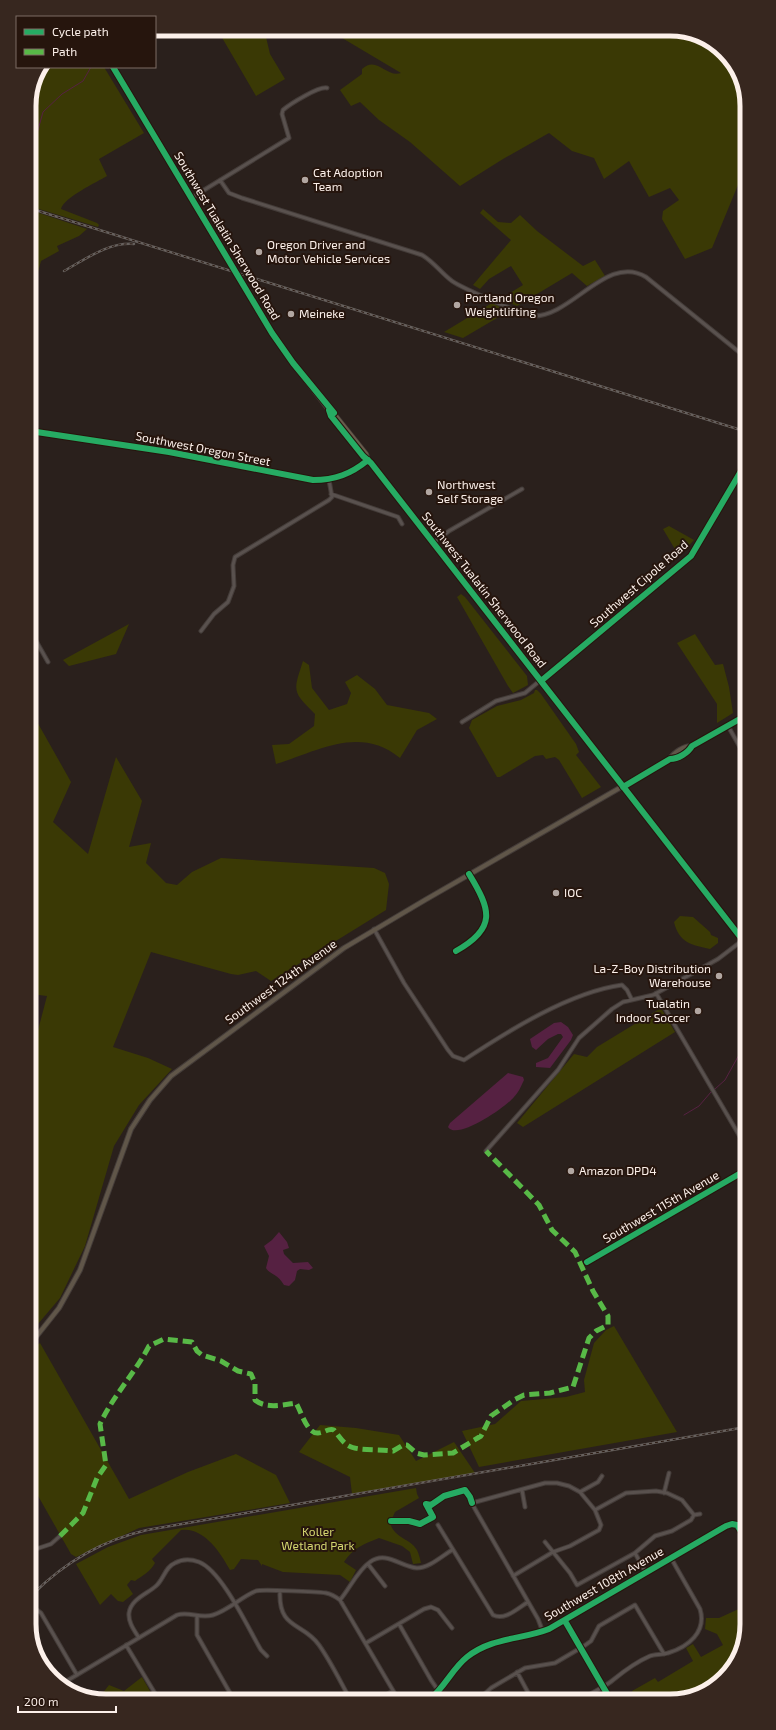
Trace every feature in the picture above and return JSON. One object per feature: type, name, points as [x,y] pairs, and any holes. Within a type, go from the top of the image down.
[{"type":"highway","name":"Southwest Tualatin Sherwood Road","points":[[114,68],[272,333],[329,410],[331,416],[363,456],[368,460],[740,936]]},
{"type":"main road","name":"Southwest Oregon Street","points":[[36,432],[180,454],[308,480],[329,480],[350,472],[368,460]]},
{"type":"main road","name":"Southwest 124th Avenue","points":[[36,1337],[59,1308],[78,1275],[128,1136],[142,1111],[157,1090],[187,1063],[325,962],[374,929],[670,759],[675,759],[690,751],[692,746],[740,718]]},
{"type":"street","points":[[191,198],[289,138],[282,114],[283,110],[318,90],[327,88]]},
{"type":"street","points":[[220,180],[229,193],[242,198],[422,254],[431,260],[456,284],[525,315],[535,316],[545,314],[615,273],[626,271],[637,272],[646,277],[740,353]]},
{"type":"street","name":"Southwest Cipole Road","points":[[462,722],[496,701],[525,693],[691,556],[740,473]]},
{"type":"street","points":[[201,631],[214,614],[228,602],[234,586],[232,565],[235,557],[326,502],[332,497],[329,480]]},
{"type":"street","points":[[433,543],[449,531],[522,489]]},
{"type":"street","points":[[331,494],[398,517],[402,524]]},
{"type":"street","points":[[36,642],[48,662]]},
{"type":"street","points":[[728,726],[740,747]]},
{"type":"street","points":[[456,951],[479,935],[486,921],[484,901],[469,874]]},
{"type":"street","points":[[374,929],[404,983],[448,1050],[460,1059],[464,1060],[496,1040],[548,1012],[586,994],[608,987],[622,985],[627,990],[632,1000]]},
{"type":"street","points":[[486,1151],[554,1074],[587,1030],[612,1009],[623,1002],[656,993],[718,958],[740,944]]},
{"type":"street","points":[[656,993],[740,1137]]},
{"type":"street","name":"Southwest 115th Avenue","points":[[587,1262],[740,1173]]},
{"type":"street","points":[[664,1493],[669,1473]]},
{"type":"street","points":[[580,1492],[598,1482],[602,1476]]},
{"type":"street","points":[[513,1576],[553,1552],[570,1546],[599,1530],[601,1525],[596,1510],[580,1492],[569,1486],[557,1483],[545,1483],[472,1503],[513,1576],[538,1619],[542,1632]]},
{"type":"street","points":[[522,1490],[525,1507]]},
{"type":"street","points":[[596,1510],[626,1492],[656,1491],[682,1500],[694,1515]]},
{"type":"street","points":[[546,1542],[570,1573],[577,1586],[635,1553],[648,1540],[672,1531],[691,1520],[694,1515],[700,1514]]},
{"type":"street","name":"Southwest 108th Avenue","points":[[435,1694],[459,1664],[477,1650],[500,1640],[542,1632],[565,1621],[671,1558],[732,1524],[740,1529]]},
{"type":"street","points":[[438,1525],[452,1550],[463,1564],[490,1612],[500,1618],[528,1602]]},
{"type":"street","points":[[36,1549],[51,1544],[60,1536]]},
{"type":"street","points":[[340,1600],[368,1564],[377,1559],[389,1558],[416,1568],[426,1566],[452,1550]]},
{"type":"street","points":[[635,1553],[646,1573]]},
{"type":"street","points":[[590,1694],[613,1680],[619,1673],[651,1656],[664,1654],[692,1640],[702,1627],[703,1618],[700,1609],[671,1558]]},
{"type":"street","points":[[139,1638],[130,1620],[130,1607],[158,1584],[167,1569],[175,1562],[193,1560],[206,1566],[220,1579],[261,1650],[267,1656]]},
{"type":"street","points":[[368,1564],[385,1586]]},
{"type":"street","points":[[66,1681],[177,1615],[215,1615],[262,1589],[326,1593],[340,1600],[395,1694]]},
{"type":"street","points":[[280,1591],[280,1600],[284,1615],[292,1625],[309,1635],[318,1644],[347,1694]]},
{"type":"street","points":[[484,1694],[491,1688],[517,1672],[530,1666],[554,1663],[580,1648],[591,1641],[599,1626],[635,1605],[664,1654]]},
{"type":"street","points":[[366,1643],[421,1610],[431,1607],[442,1613],[452,1628]]},
{"type":"street","points":[[36,1609],[41,1613],[77,1675]]},
{"type":"street","points":[[197,1616],[197,1635],[231,1694]]},
{"type":"street","points":[[565,1621],[607,1694]]},
{"type":"street","points":[[399,1624],[431,1680],[442,1694]]},
{"type":"street","points":[[126,1645],[155,1694]]},
{"type":"street","points":[[517,1672],[530,1694]]},
{"type":"street","points":[[388,1694],[393,1691]]},
{"type":"green space","points":[[221,36],[266,37],[270,54],[285,79],[256,96]]},
{"type":"green space","points":[[339,36],[674,36],[688,38],[705,45],[719,57],[733,75],[739,93],[740,102],[740,180],[712,248],[685,259],[662,219],[663,211],[679,200],[670,188],[649,197],[629,161],[604,179],[594,158],[572,151],[549,133],[460,186],[410,142],[379,120],[360,102],[351,106],[340,90],[362,74],[362,69],[367,65],[377,65],[391,73],[401,73]]},
{"type":"green space","points":[[48,68],[105,68],[144,133],[99,159],[107,176],[74,195],[63,205],[61,209],[97,223],[99,225],[98,227],[39,209],[39,213],[87,229],[79,236],[57,246],[59,251],[41,261],[36,274],[36,102],[38,88]]},
{"type":"green space","points":[[483,209],[498,222],[511,223],[520,215],[537,231],[583,266],[595,260],[605,276],[587,286],[572,273],[517,306],[500,299],[523,285],[511,266],[489,279],[480,289],[473,285],[511,240],[480,213]]},
{"type":"green space","points":[[492,303],[509,311],[463,338],[444,332]]},
{"type":"green space","points":[[669,526],[694,540],[679,556],[663,529]]},
{"type":"green space","points":[[461,594],[465,597],[527,676],[528,685],[513,693],[457,597]]},
{"type":"green space","points":[[129,624],[116,654],[69,666],[63,660]]},
{"type":"green space","points":[[695,634],[715,665],[723,664],[729,687],[733,713],[717,723],[717,704],[677,643]]},
{"type":"green space","points":[[303,661],[309,665],[312,688],[329,710],[347,704],[351,693],[345,682],[357,675],[375,689],[387,705],[429,713],[437,719],[417,730],[400,758],[385,748],[370,743],[354,742],[323,748],[276,764],[272,745],[289,744],[314,726],[315,714],[298,695],[296,685]]},
{"type":"green space","points":[[535,690],[541,694],[576,744],[579,752],[576,755],[601,787],[582,798],[559,760],[555,757],[546,759],[543,755],[535,756],[500,777],[497,777],[469,728],[472,720],[497,706],[521,700],[534,693]]},
{"type":"green space","points":[[36,720],[71,782],[53,822],[88,854],[116,757],[142,801],[129,847],[151,843],[146,863],[166,883],[177,885],[192,872],[221,858],[374,868],[385,873],[389,884],[386,910],[271,981],[256,971],[238,975],[231,974],[151,952],[113,1047],[148,1058],[172,1069],[139,1105],[114,1146],[85,1246],[60,1298],[36,1326],[36,1038],[47,996],[36,995]]},
{"type":"green space","points":[[680,916],[693,917],[710,932],[711,935],[718,938],[718,943],[710,949],[687,942],[679,935],[674,922]]},
{"type":"green space","points":[[661,1008],[675,1032],[523,1127],[517,1123],[574,1054],[587,1057],[597,1047]]},
{"type":"green space","points":[[614,1326],[677,1432],[479,1467],[462,1431],[495,1424],[521,1401],[566,1397],[585,1392],[584,1380],[594,1343],[606,1330]]},
{"type":"green space","points":[[40,1343],[129,1499],[188,1472],[236,1454],[276,1475],[290,1503],[139,1528],[76,1557],[71,1554],[36,1492],[36,1346]]},
{"type":"green space","points":[[320,1425],[356,1428],[399,1435],[416,1461],[454,1442],[475,1473],[352,1494],[350,1477],[299,1452]]},
{"type":"green space","name":"Koller Wetland Park","points":[[416,1488],[419,1498],[395,1512],[390,1523],[395,1532],[414,1546],[418,1552],[421,1563],[413,1564],[410,1552],[402,1546],[379,1538],[355,1550],[347,1557],[344,1562],[356,1570],[350,1582],[340,1575],[283,1572],[262,1564],[262,1566],[258,1560],[241,1559],[234,1569],[230,1570],[210,1542],[197,1532],[189,1530],[181,1530],[152,1559],[155,1563],[146,1573],[135,1581],[131,1580],[127,1585],[133,1594],[123,1602],[118,1601],[111,1594],[100,1605],[76,1564],[108,1547],[141,1535]]},
{"type":"green space","points":[[740,1608],[739,1637],[735,1651],[731,1659],[716,1677],[701,1687],[683,1693],[631,1694],[633,1693],[632,1691],[655,1678],[658,1682],[693,1661],[686,1648],[693,1644],[701,1657],[723,1645],[717,1634],[705,1629],[706,1618],[719,1618]]},
{"type":"green space","points":[[142,1677],[152,1694],[102,1694],[109,1685],[124,1691]]},
{"type":"shaded area","points":[[561,1022],[568,1027],[573,1035],[571,1040],[550,1068],[536,1067],[536,1063],[548,1058],[563,1037],[561,1034],[558,1034],[548,1039],[536,1050],[532,1047],[530,1039],[554,1023]]},
{"type":"shaded area","points":[[508,1073],[523,1077],[524,1080],[517,1093],[509,1102],[492,1115],[471,1126],[461,1130],[453,1130],[448,1127],[450,1123]]},
{"type":"shaded area","points":[[279,1232],[287,1242],[289,1248],[283,1250],[284,1254],[293,1263],[308,1262],[313,1268],[309,1270],[300,1269],[297,1271],[295,1280],[289,1286],[284,1285],[279,1278],[266,1268],[269,1256],[264,1246]]},
{"type":"waterway","points":[[36,137],[43,112],[62,94],[83,81],[90,68]]},
{"type":"waterway","points":[[715,1089],[725,1080],[740,1053]]},
{"type":"waterway","points":[[684,1115],[699,1106],[711,1092]]},
{"type":"railway","points":[[36,210],[740,430]]},
{"type":"railway","points":[[64,271],[106,248],[124,244],[134,244]]},
{"type":"railway","points":[[36,1591],[45,1582],[72,1562],[100,1546],[131,1534],[147,1530],[740,1428]]},
{"type":"marked path","points":[[60,1536],[83,1513],[97,1478],[106,1465],[100,1424],[105,1414],[149,1346],[164,1339],[192,1342],[197,1351],[202,1355],[221,1361],[238,1371],[251,1374],[255,1383],[255,1400],[259,1403],[264,1405],[296,1403],[311,1430],[318,1433],[334,1430],[347,1445],[358,1449],[393,1451],[403,1445],[407,1445],[416,1453],[424,1455],[453,1453],[481,1436],[491,1416],[514,1400],[524,1395],[550,1393],[573,1387],[589,1338],[596,1331],[608,1325],[608,1316],[593,1291],[575,1252],[552,1230],[539,1205],[486,1151]]},
{"type":"cycle path","points":[[114,68],[272,333],[293,363],[334,413]]},
{"type":"cycle path","points":[[329,410],[331,416],[363,456],[371,463],[740,937]]},
{"type":"cycle path","points":[[36,432],[169,452],[313,480],[328,479],[342,475],[355,469],[368,460]]},
{"type":"cycle path","points":[[541,681],[691,556],[740,473]]},
{"type":"cycle path","points":[[623,787],[670,759],[682,755],[692,746],[740,719]]},
{"type":"cycle path","points":[[456,951],[469,943],[478,934],[484,926],[486,917],[482,898],[469,874]]},
{"type":"cycle path","points":[[587,1262],[740,1173]]},
{"type":"cycle path","points":[[391,1521],[409,1521],[420,1524],[433,1517],[426,1504],[431,1505],[444,1496],[465,1490],[472,1503]]},
{"type":"cycle path","points":[[435,1694],[467,1657],[486,1646],[549,1629],[726,1526],[732,1524],[737,1525],[740,1530]]},
{"type":"cycle path","points":[[565,1621],[607,1694]]},
{"type":"place","name":"Cat Adoption Team","points":[[305,180]]},
{"type":"place","name":"Oregon Driver and Motor Vehicle Services","points":[[259,252]]},
{"type":"place","name":"Portland Oregon Weightlifting","points":[[457,305]]},
{"type":"place","name":"Meineke","points":[[291,314]]},
{"type":"place","name":"Northwest Self Storage","points":[[429,492]]},
{"type":"place","name":"IOC","points":[[556,893]]},
{"type":"place","name":"La-Z-Boy Distribution Warehouse","points":[[719,976]]},
{"type":"place","name":"Tualatin Indoor Soccer","points":[[698,1011]]},
{"type":"place","name":"Amazon DPD4","points":[[571,1171]]}]
